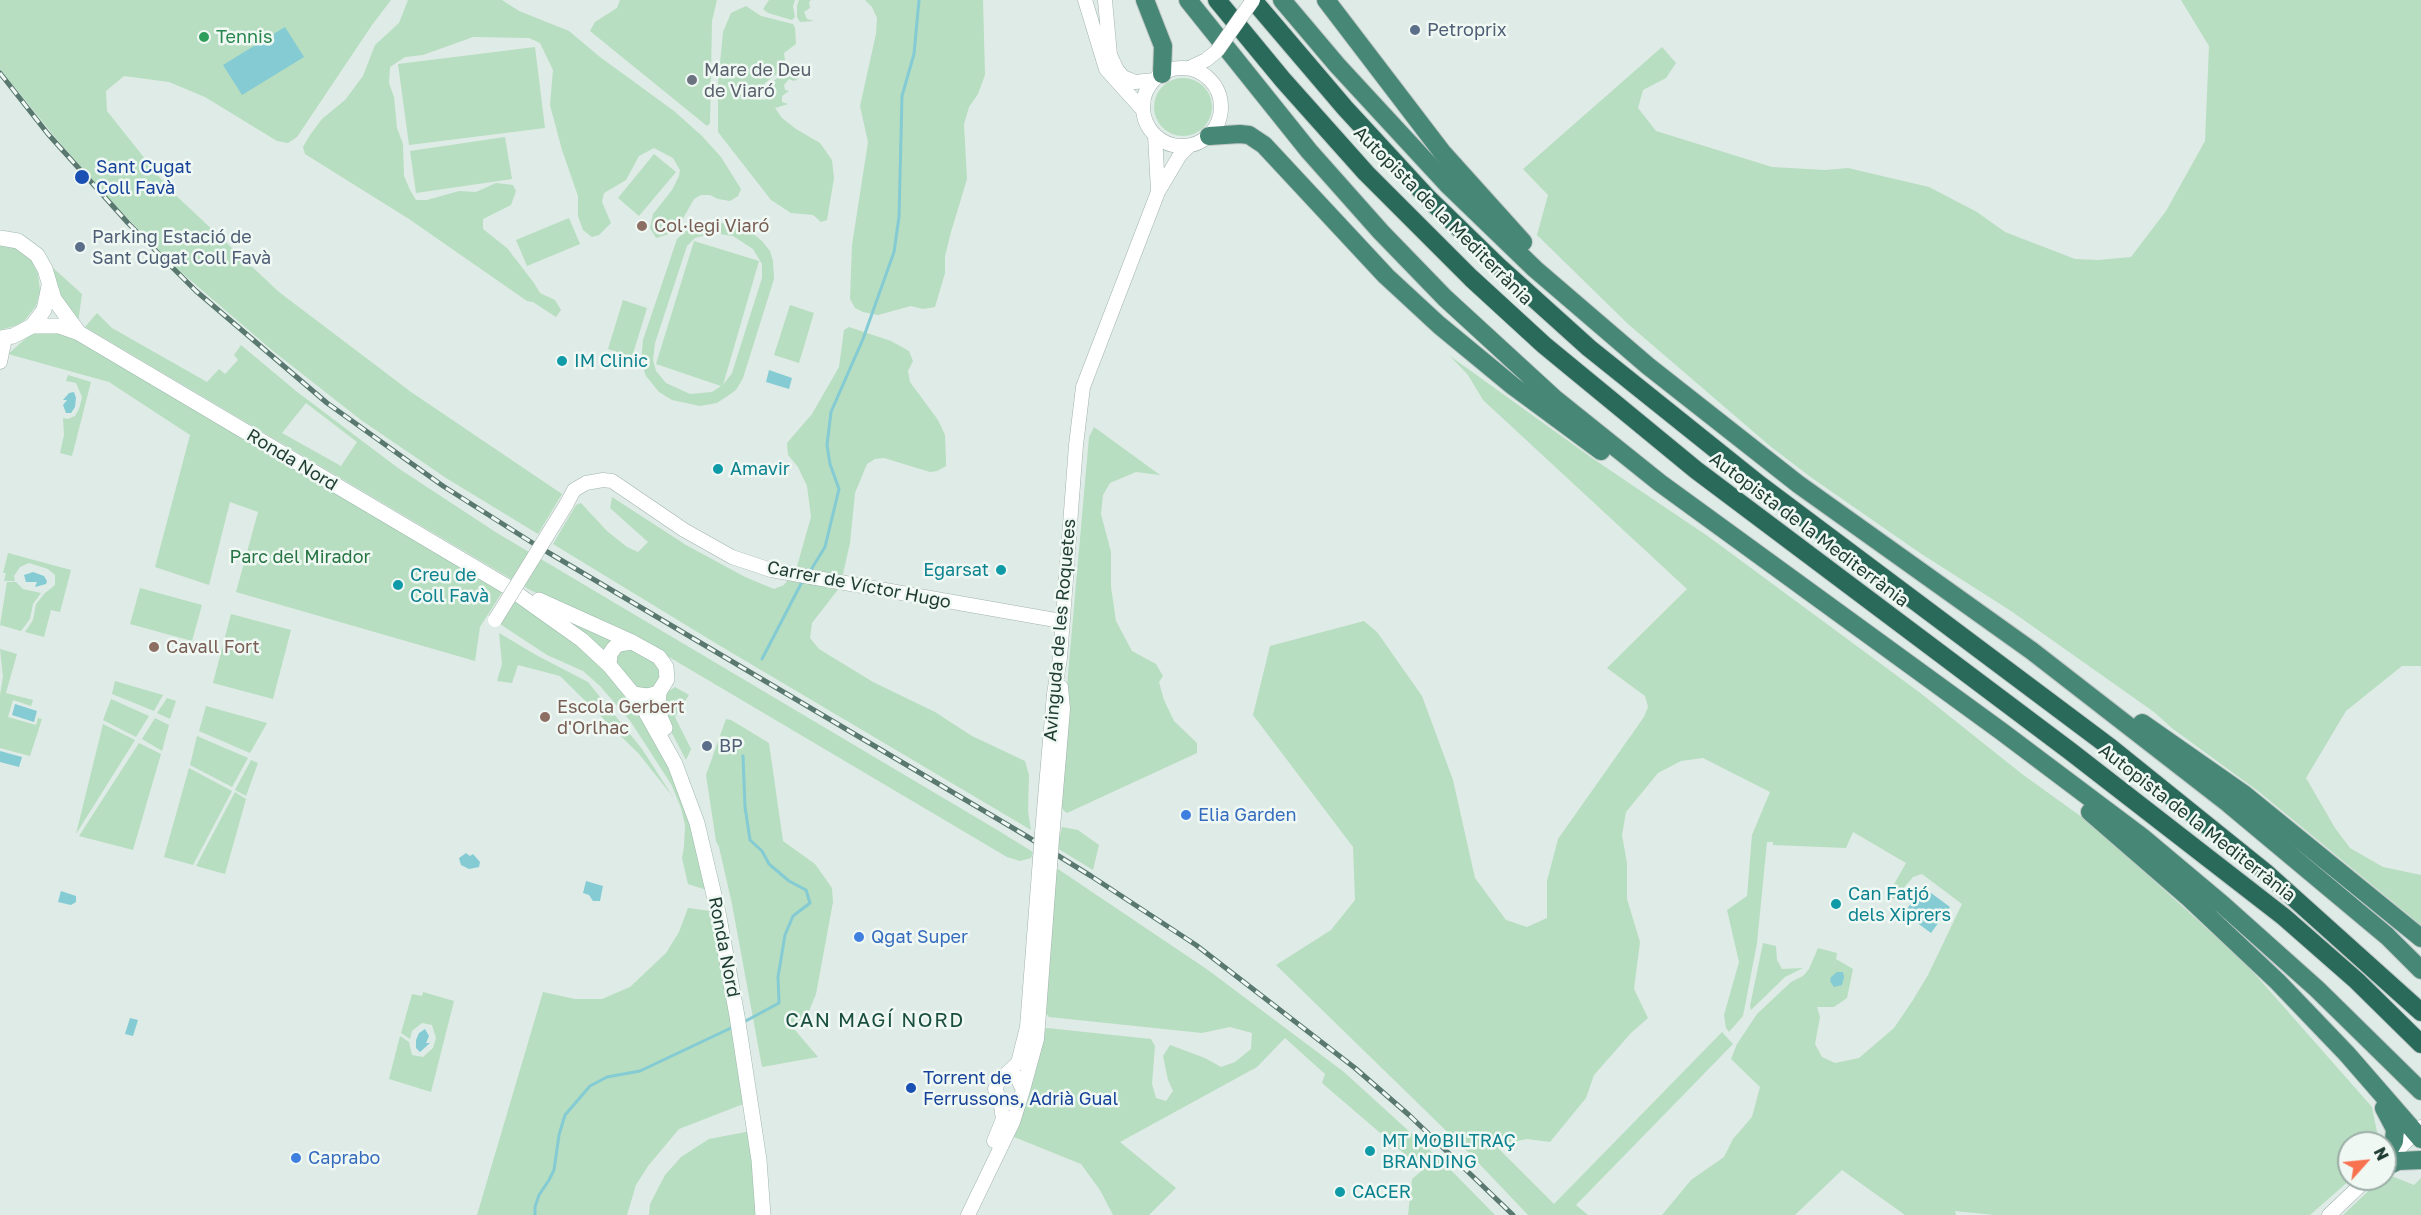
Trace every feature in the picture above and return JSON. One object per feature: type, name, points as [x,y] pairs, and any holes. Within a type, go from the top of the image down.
[{"type":"highway","points":[[1145,0],[1158,27],[1163,46],[1158,77]]},
{"type":"highway","points":[[1188,0],[1309,152],[1381,232],[1445,298],[1554,398],[1689,504],[2097,802],[2192,878],[2317,989],[2421,1091]]},
{"type":"highway","name":"Autopista de la Mediterrània","points":[[1217,0],[1296,95],[1401,209],[1508,312],[1583,378],[1766,525],[2061,744],[2284,917],[2357,981],[2421,1044]]},
{"type":"highway","name":"Autopista de la Mediterrània","points":[[1253,0],[1345,108],[1428,198],[1498,266],[1589,348],[1760,485],[2119,754],[2265,872],[2421,1012]]},
{"type":"highway","points":[[1282,0],[1344,74],[1439,176],[1535,269],[1648,366],[1798,484],[2031,651],[2229,804],[2387,936],[2421,970]]},
{"type":"highway","points":[[1326,0],[1466,180],[1555,276],[1648,366]]},
{"type":"highway","points":[[1209,136],[1249,135],[1264,145],[1386,276],[1471,353],[1559,422],[1645,480],[1689,504]]},
{"type":"highway","points":[[2031,651],[2124,710],[2245,795],[2421,938]]},
{"type":"highway","points":[[2001,731],[2059,786],[2142,856],[2239,944],[2420,1129]]},
{"type":"highway","points":[[2284,917],[2343,982],[2421,1059]]},
{"type":"highway","points":[[2313,1018],[2352,1051],[2405,1107],[2420,1129]]},
{"type":"highway","points":[[2347,1054],[2393,1122],[2395,1131]]},
{"type":"highway","points":[[2397,1161],[2421,1160]]},
{"type":"main road","name":"Ronda Nord","points":[[0,238],[18,241],[37,255],[45,269],[56,303],[79,333]]},
{"type":"main road","points":[[32,326],[44,310],[49,286]]},
{"type":"main road","name":"Ronda Nord","points":[[3,338],[32,326],[59,326],[79,333],[506,586],[582,640],[610,666],[633,694],[654,725],[675,764],[697,823],[742,1023]]},
{"type":"main road","name":"Ronda Nord","points":[[506,586],[632,642],[659,657],[666,667],[667,679],[659,692],[657,706],[659,717],[678,753],[702,816],[724,906],[771,1215]]},
{"type":"main road","points":[[610,666],[610,654],[614,648],[619,644],[632,642]]},
{"type":"main road","points":[[633,694],[647,696],[659,692]]},
{"type":"main road","name":"Ronda Nord","points":[[759,1138],[763,1215]]},
{"type":"street","points":[[1085,0],[1106,69],[1143,110]]},
{"type":"street","points":[[1105,0],[1110,55],[1123,77],[1135,82],[1158,77],[1175,69],[1189,69],[1202,73],[1213,83],[1220,96],[1222,110],[1220,121],[1209,136],[1190,146],[1173,146],[1155,135],[1146,122],[1143,110],[1145,95],[1158,77]]},
{"type":"street","points":[[1189,69],[1206,60],[1216,51],[1253,0]]},
{"type":"street","points":[[1213,83],[1216,51]]},
{"type":"street","name":"Avinguda de les Roquetes","points":[[1155,135],[1158,192]]},
{"type":"street","name":"Avinguda de les Roquetes","points":[[968,1215],[1013,1122],[1037,1039],[1054,694],[1059,664],[1076,445],[1083,387],[1158,192],[1180,155],[1190,146]]},
{"type":"street","points":[[0,362],[3,338]]},
{"type":"street","name":"Carrer de Víctor Hugo","points":[[495,620],[574,489],[594,481],[612,481],[684,530],[732,557],[790,575],[1061,621]]},
{"type":"street","name":"Avinguda de les Roquetes","points":[[1005,1075],[1018,1063],[1027,1026],[1045,862]]},
{"type":"street","points":[[958,1215],[1001,1126],[1003,1119],[1000,1100],[995,1089],[996,1083],[1005,1075],[1017,1077],[1022,1082],[1021,1094],[1011,1103],[1000,1100]]},
{"type":"street","points":[[2397,1151],[2420,1129]]},
{"type":"street","points":[[2329,1215],[2354,1191]]},
{"type":"green space","points":[[0,0],[391,0],[297,137],[288,143],[277,141],[205,97],[169,82],[124,76],[106,91],[107,111],[169,189],[279,292],[411,392],[562,494],[538,534],[446,478],[361,420],[273,351],[175,267],[109,199],[0,69]]},
{"type":"green space","points":[[408,0],[502,0],[519,11],[569,31],[600,57],[674,111],[702,136],[721,157],[741,189],[738,196],[730,201],[710,195],[701,195],[694,199],[677,229],[656,238],[650,228],[653,214],[672,190],[680,170],[673,158],[654,148],[639,156],[626,180],[604,193],[602,202],[611,223],[599,235],[592,237],[583,230],[578,216],[578,196],[550,105],[553,70],[540,43],[529,38],[473,37],[423,55],[405,57],[390,67],[389,83],[394,97],[397,128],[403,144],[404,176],[410,190],[416,200],[427,200],[459,191],[476,192],[496,183],[513,185],[516,191],[511,205],[483,219],[483,229],[507,248],[540,293],[555,300],[561,310],[556,317],[533,302],[527,301],[409,219],[305,154],[303,147],[310,135],[322,119],[345,100],[363,76],[375,45],[399,23]]},
{"type":"green space","points":[[620,0],[717,0],[712,21],[710,123],[707,126],[590,31],[595,22],[617,8]]},
{"type":"green space","points":[[769,0],[795,0],[793,6],[795,17],[792,20],[768,13],[763,9]]},
{"type":"green space","points":[[799,0],[811,0],[810,8],[804,12],[807,19],[814,21],[800,22],[797,17]]},
{"type":"green space","points":[[865,0],[983,0],[985,75],[978,94],[969,107],[964,124],[967,179],[945,256],[945,273],[935,307],[923,309],[911,306],[878,315],[855,308],[850,299],[852,245],[868,142],[860,106],[876,34],[877,18],[872,7]]},
{"type":"green space","points":[[2181,0],[2421,0],[2421,666],[2402,666],[2346,711],[2306,778],[2335,828],[2350,848],[2383,867],[2421,875],[2421,925],[2258,791],[2173,729],[2154,712],[2011,611],[1920,553],[1770,446],[1628,324],[1537,235],[1548,195],[1523,169],[1662,47],[1676,63],[1666,78],[1643,90],[1638,108],[1656,131],[1772,167],[1825,170],[1848,168],[1929,187],[1977,212],[2005,232],[2075,259],[2098,260],[2131,257],[2166,211],[2205,141],[2209,46]]},
{"type":"green space","points":[[746,6],[761,16],[793,24],[795,28],[796,44],[784,53],[786,67],[765,83],[760,99],[765,100],[770,83],[785,73],[789,71],[790,75],[799,78],[794,81],[789,79],[784,85],[785,90],[789,91],[782,96],[782,102],[788,104],[775,108],[782,118],[796,129],[820,143],[832,160],[834,178],[827,220],[821,222],[813,215],[791,213],[771,200],[718,132],[718,84],[723,32],[731,13]]},
{"type":"green space","points":[[535,47],[545,128],[409,145],[398,64]]},
{"type":"green space","points":[[1177,78],[1189,78],[1204,86],[1212,101],[1212,113],[1204,128],[1189,136],[1177,136],[1162,128],[1154,113],[1154,101],[1162,86]]},
{"type":"green space","points":[[505,137],[512,179],[416,193],[410,151]]},
{"type":"green space","points":[[654,154],[676,172],[639,216],[618,198]]},
{"type":"green space","points":[[569,218],[580,244],[527,266],[516,240]]},
{"type":"green space","points":[[712,222],[737,225],[762,241],[770,251],[773,261],[774,279],[743,378],[736,390],[717,403],[700,406],[672,400],[659,392],[646,376],[641,362],[643,340],[677,239],[688,229]],"holes":[[[713,233],[733,236],[753,249],[762,264],[762,278],[732,373],[723,385],[759,261],[694,241],[656,364],[721,386],[712,392],[690,394],[666,383],[656,371],[653,360],[655,343],[687,246],[695,238]]]},
{"type":"green space","points":[[0,243],[16,247],[32,261],[38,274],[40,291],[36,306],[25,320],[18,325],[0,330]]},
{"type":"green space","points":[[52,267],[82,294],[78,323],[61,298]]},
{"type":"green space","points":[[623,300],[647,308],[632,357],[608,349]]},
{"type":"green space","points":[[790,305],[814,313],[799,363],[774,355]]},
{"type":"green space","points":[[97,313],[112,328],[207,382],[219,369],[225,374],[238,360],[234,355],[241,345],[296,391],[398,468],[497,533],[999,831],[1033,852],[1031,858],[1020,861],[1007,857],[620,628],[530,590],[85,327]],"holes":[[[306,403],[357,442],[341,466],[282,433]]]},
{"type":"green space","points":[[849,327],[891,341],[909,351],[913,361],[908,371],[910,382],[938,420],[945,435],[946,466],[930,472],[884,458],[875,459],[867,464],[855,493],[850,543],[840,587],[812,623],[810,638],[819,649],[873,682],[935,712],[972,736],[1025,761],[1029,775],[1028,811],[1031,830],[553,544],[576,505],[581,503],[607,531],[627,547],[638,552],[648,542],[610,508],[612,497],[686,545],[745,577],[774,589],[784,585],[796,570],[811,517],[807,486],[798,467],[788,455],[787,443],[812,414],[839,367],[844,330]]},
{"type":"green space","name":"Parc del Mirador","points":[[45,329],[64,334],[192,400],[506,586],[480,627],[475,661],[236,592],[258,512],[230,502],[209,585],[155,567],[190,435],[109,382],[8,354],[32,333]]},
{"type":"green space","points":[[1450,356],[1592,458],[1709,537],[1919,692],[2022,774],[2090,823],[2246,964],[2372,1107],[2377,1131],[2337,1131],[2337,1191],[2310,1215],[1994,1215],[1955,1211],[1956,1215],[1905,1215],[1842,1170],[1795,1215],[1662,1215],[1691,1180],[1724,1157],[1733,1139],[1752,1117],[1760,1087],[1731,1059],[1737,1044],[1757,1014],[1791,982],[1803,976],[1809,969],[1818,948],[1837,953],[1836,959],[1853,969],[1847,998],[1834,1007],[1817,1007],[1820,1017],[1815,1044],[1822,1057],[1835,1063],[1859,1058],[1894,1028],[1913,1000],[1928,975],[1962,904],[1922,874],[1913,877],[1894,899],[1888,895],[1906,863],[1853,832],[1846,848],[1773,845],[1773,842],[1767,842],[1757,943],[1743,1016],[1729,1032],[1724,1015],[1739,962],[1727,910],[1747,896],[1752,835],[1770,792],[1703,758],[1681,761],[1658,773],[1626,812],[1622,835],[1627,863],[1627,899],[1640,942],[1634,989],[1648,1018],[1631,1033],[1594,1075],[1586,1098],[1550,1142],[1527,1139],[1495,1145],[1554,1204],[1722,1032],[1733,1044],[1576,1205],[1588,1215],[1528,1215],[1470,1154],[1276,965],[1331,930],[1355,900],[1353,847],[1253,715],[1270,646],[1364,621],[1377,632],[1422,696],[1453,780],[1475,878],[1506,920],[1527,927],[1547,918],[1547,881],[1558,839],[1644,717],[1648,707],[1645,696],[1607,668],[1687,589],[1483,400],[1468,375]]},
{"type":"green space","points":[[68,375],[91,382],[72,456],[60,453],[64,435],[63,418],[68,419],[75,416],[82,397],[76,383],[66,381]]},
{"type":"green space","points":[[1094,427],[1160,475],[1136,472],[1110,483],[1103,495],[1101,514],[1111,552],[1111,587],[1116,621],[1132,651],[1156,664],[1163,676],[1159,682],[1164,700],[1174,721],[1197,743],[1197,753],[1067,813],[1060,802],[1068,674],[1089,437]]},
{"type":"green space","points":[[8,553],[71,570],[60,612],[51,610],[44,637],[25,632],[33,620],[36,604],[55,585],[55,575],[48,569],[29,563],[20,567],[14,576],[15,581],[4,581],[6,573],[3,573]]},
{"type":"green space","points":[[7,582],[16,582],[23,589],[41,593],[33,604],[30,619],[21,631],[0,625]]},
{"type":"green space","points":[[140,588],[202,605],[192,641],[130,624]]},
{"type":"green space","points":[[517,594],[582,640],[659,734],[713,892],[688,884],[682,858],[685,825],[681,808],[671,784],[631,722],[600,686],[583,671],[547,655],[500,624]]},
{"type":"green space","points":[[550,610],[618,640],[605,653]]},
{"type":"green space","points":[[231,614],[291,630],[273,699],[213,683]]},
{"type":"green space","points":[[499,633],[588,682],[642,749],[673,797],[639,754],[560,676],[518,665],[512,683],[497,681],[502,664]]},
{"type":"green space","points":[[624,647],[651,658],[662,672],[656,688],[638,690],[614,663],[614,654]]},
{"type":"green space","points":[[0,649],[17,654],[6,693],[33,700],[31,706],[13,700],[8,717],[36,725],[38,718],[42,719],[30,756],[0,748],[0,695],[3,677]]},
{"type":"green space","points":[[115,681],[163,695],[154,711],[112,694]]},
{"type":"green space","points":[[675,687],[689,695],[675,717],[691,749],[686,760],[664,718],[663,695]]},
{"type":"green space","points":[[167,698],[176,701],[170,719],[157,713]]},
{"type":"green space","points":[[111,699],[149,716],[136,737],[103,720]]},
{"type":"green space","points":[[206,706],[267,723],[250,753],[199,731]]},
{"type":"green space","points":[[155,718],[169,725],[162,751],[142,739]]},
{"type":"green space","points":[[726,719],[769,743],[783,841],[815,864],[832,888],[833,902],[816,994],[807,1016],[794,1029],[818,1057],[762,1067],[732,904],[716,841],[706,775]]},
{"type":"green space","points":[[103,724],[135,740],[76,834]]},
{"type":"green space","points":[[197,736],[248,758],[232,787],[190,765]]},
{"type":"green space","points":[[139,743],[161,754],[133,850],[79,836]]},
{"type":"green space","points":[[251,760],[258,763],[246,796],[235,790]]},
{"type":"green space","points":[[189,768],[232,791],[193,865],[164,857]]},
{"type":"green space","points":[[235,792],[246,799],[225,874],[196,866]]},
{"type":"green space","points":[[1062,827],[1078,830],[1099,845],[1093,870],[1057,848]]},
{"type":"green space","points":[[1055,867],[1208,970],[1344,1072],[1445,1164],[1495,1215],[1408,1215],[1412,1179],[1425,1168],[1414,1162],[1322,1083],[1325,1074],[1285,1038],[1257,1067],[1120,1142],[1176,1188],[1149,1215],[1113,1215],[1100,1190],[1081,1164],[1014,1137],[1012,1134],[1027,1103],[1040,1054],[1041,1031],[1047,1028],[1151,1039],[1155,1046],[1152,1084],[1156,1098],[1166,1101],[1173,1091],[1163,1056],[1170,1045],[1205,1058],[1221,1067],[1235,1062],[1251,1049],[1252,1033],[1230,1027],[1202,1033],[1049,1017],[1045,1012]]},
{"type":"green space","points":[[688,908],[718,912],[751,1101],[679,1129],[648,1166],[636,1185],[627,1215],[477,1215],[543,992],[575,999],[602,999],[630,987],[666,953],[679,932]]},
{"type":"green space","points":[[1763,943],[1776,946],[1777,960],[1782,969],[1803,968],[1785,977],[1751,1010],[1750,1006]]},
{"type":"green space","points":[[423,992],[454,1001],[431,1092],[389,1079],[400,1036],[409,1042],[412,1055],[423,1057],[433,1048],[436,1038],[432,1025],[422,1023],[412,1031],[410,1039],[401,1033],[412,994],[422,996]]},
{"type":"green space","points":[[751,1131],[759,1215],[649,1215],[650,1204],[665,1175],[681,1157],[709,1139]]},
{"type":"green space","points":[[2397,1178],[2414,1185],[2421,1178],[2421,1215],[2343,1215],[2368,1191],[2397,1191]]},
{"type":"water","points":[[285,27],[304,57],[242,95],[223,65]]},
{"type":"water","points":[[769,370],[792,378],[789,389],[766,382]]},
{"type":"water","points":[[74,392],[75,407],[71,413],[66,413],[63,405],[67,400],[63,400],[69,393]]},
{"type":"water","points":[[33,572],[44,576],[46,584],[35,587],[37,582],[26,582],[24,575]]},
{"type":"water","points":[[15,704],[37,711],[34,722],[12,715]]},
{"type":"water","points":[[0,751],[22,757],[19,767],[0,762]]},
{"type":"water","points":[[466,853],[470,856],[473,854],[480,862],[479,867],[469,869],[461,865],[459,858]]},
{"type":"water","points":[[586,881],[603,886],[600,901],[593,901],[589,895],[583,893]]},
{"type":"water","points":[[1923,887],[1950,907],[1931,933],[1904,913]]},
{"type":"water","points":[[61,891],[76,896],[76,902],[71,905],[58,902]]},
{"type":"water","points":[[1837,972],[1843,972],[1844,977],[1842,985],[1834,987],[1830,981]]},
{"type":"water","points":[[130,1018],[138,1020],[133,1036],[125,1034]]},
{"type":"water","points":[[425,1029],[429,1036],[426,1043],[430,1043],[420,1052],[416,1048],[416,1040],[419,1033]]},
{"type":"waterway","points":[[809,573],[825,547],[839,489],[830,464],[827,445],[831,412],[863,339],[894,252],[899,217],[902,96],[914,54],[919,0]]},
{"type":"waterway","points":[[762,659],[803,580]]},
{"type":"waterway","points":[[742,1023],[779,1003],[778,977],[785,935],[793,916],[810,903],[806,890],[789,881],[769,864],[762,851],[750,840],[745,807],[743,756]]},
{"type":"waterway","points":[[535,1215],[539,1195],[554,1170],[559,1135],[565,1115],[590,1086],[607,1077],[640,1071],[733,1027]]},
{"type":"railway","points":[[0,73],[48,134],[128,223],[196,291],[327,403],[443,486],[539,547],[1023,834],[1196,945],[1355,1068],[1409,1115],[1513,1215]]},
{"type":"place","name":"Petroprix","points":[[1415,30]]},
{"type":"place","name":"Tennis","points":[[204,37]]},
{"type":"place","name":"Mare de Deu de Viaró","points":[[692,80]]},
{"type":"place","name":"Sant Cugat Coll Favà","points":[[82,177]]},
{"type":"place","name":"Col·legi Viaró","points":[[642,226]]},
{"type":"place","name":"Parking Estació de Sant Cugat Coll Favà","points":[[80,247]]},
{"type":"place","name":"IM Clinic","points":[[562,361]]},
{"type":"place","name":"Amavir","points":[[718,469]]},
{"type":"place","name":"Egarsat","points":[[1001,570]]},
{"type":"place","name":"Creu de Coll Favà","points":[[398,585]]},
{"type":"place","name":"Cavall Fort","points":[[154,647]]},
{"type":"place","name":"Escola Gerbert d'Orlhac","points":[[545,717]]},
{"type":"place","name":"BP","points":[[707,746]]},
{"type":"place","name":"Elia Garden","points":[[1186,815]]},
{"type":"place","name":"Can Fatjó dels Xiprers","points":[[1836,904]]},
{"type":"place","name":"Qgat Super","points":[[859,937]]},
{"type":"place","name":"Torrent de Ferrussons, Adrià Gual","points":[[911,1088]]},
{"type":"place","name":"MT MOBILTRAÇ BRANDING","points":[[1370,1151]]},
{"type":"place","name":"Caprabo","points":[[296,1158]]},
{"type":"place","name":"CACER","points":[[1340,1192]]},
{"type":"district","name":"CAN MAGÍ NORD","points":[[875,1021]]}]
